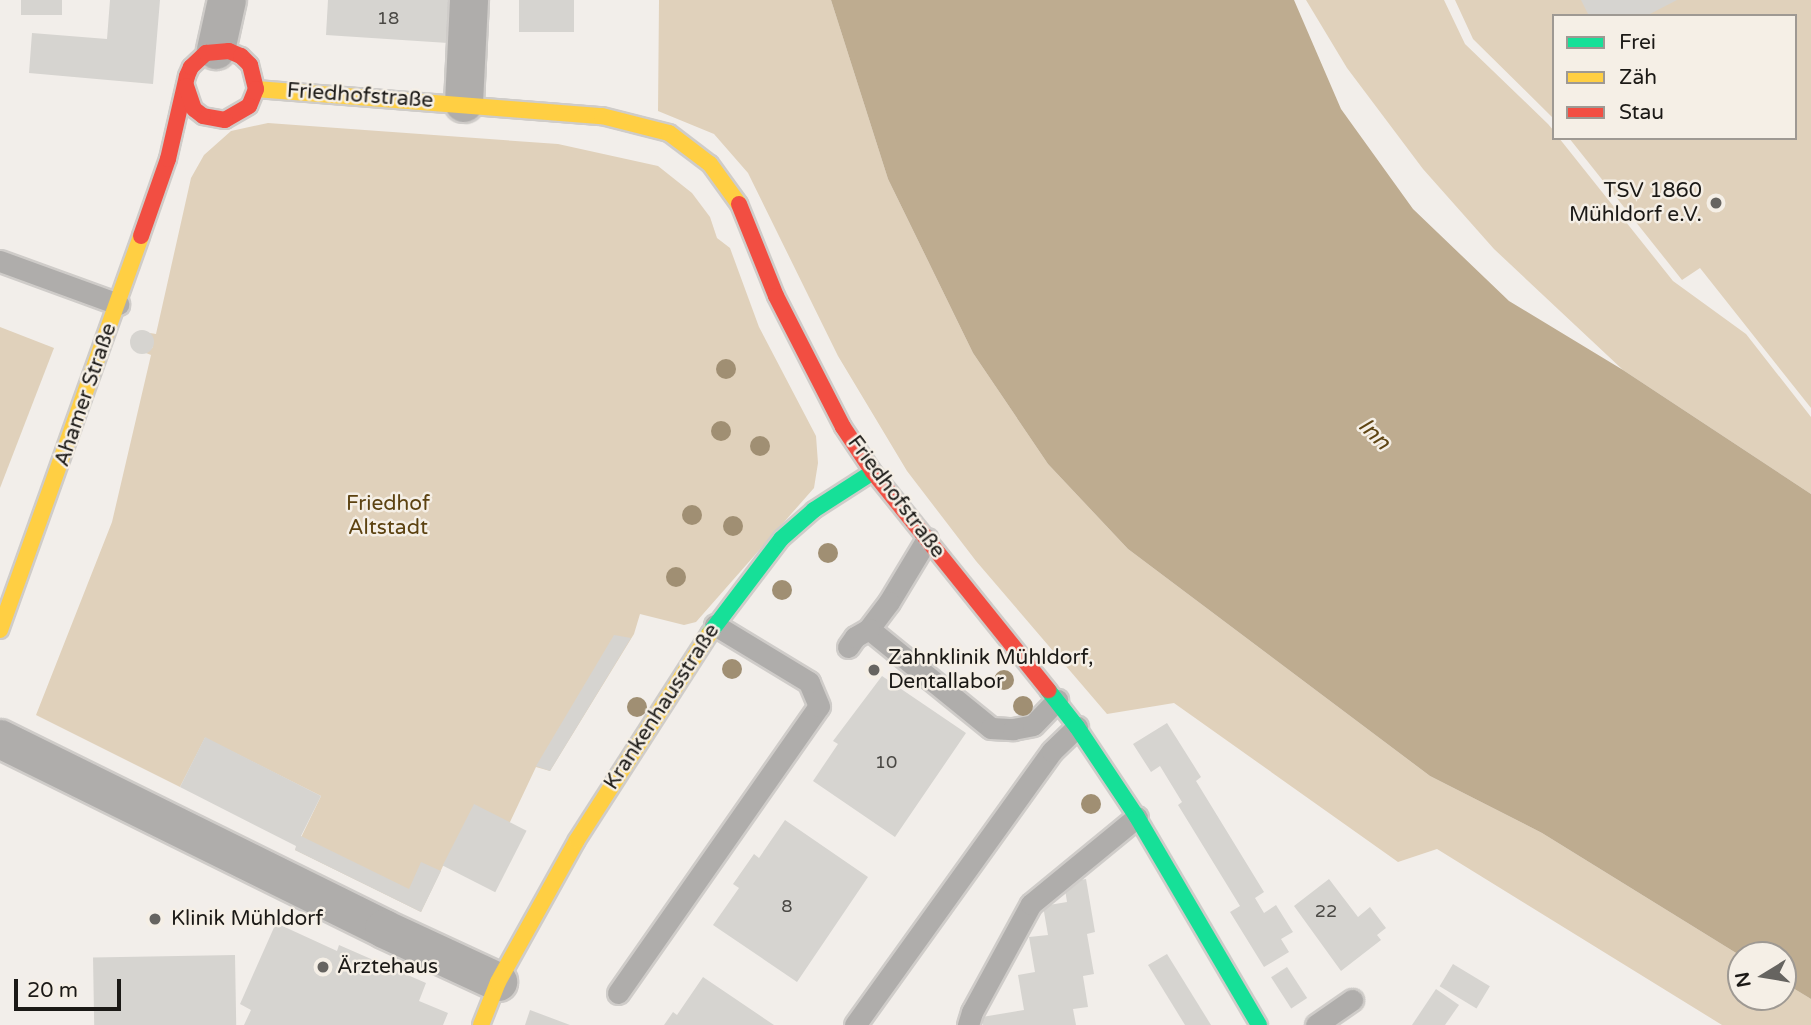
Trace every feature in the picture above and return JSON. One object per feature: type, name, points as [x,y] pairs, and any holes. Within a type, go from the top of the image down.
[{"type":"street","points":[[216,50],[227,0]]},
{"type":"street","name":"Friedhofstraße","points":[[464,103],[469,0]]},
{"type":"street","points":[[216,50],[241,56],[255,76],[254,98],[242,113],[225,120],[215,120],[194,109],[186,86],[191,66],[206,53],[216,50]]},
{"type":"street","name":"Ahamer Straße","points":[[0,630],[24,570],[168,159],[186,86]]},
{"type":"street","name":"Friedhofstraße","points":[[256,89],[464,103],[602,116],[669,133],[694,149],[710,164],[740,206],[776,296],[843,427],[873,472],[1077,727],[1137,817],[1259,1025]]},
{"type":"street","points":[[168,159],[215,120]]},
{"type":"street","name":"Krankenhausstraße","points":[[481,1025],[498,982],[577,840],[715,625],[781,539],[814,510],[873,472]]},
{"type":"street","points":[[0,738],[384,929],[498,982]]},
{"type":"lane","points":[[0,261],[118,304]]},
{"type":"lane","points":[[848,647],[855,637],[869,629],[890,602],[927,539]]},
{"type":"lane","points":[[0,574],[24,570]]},
{"type":"lane","points":[[618,993],[819,706],[808,682],[715,625]]},
{"type":"lane","points":[[869,629],[990,728],[1013,729],[1033,725],[1058,700]]},
{"type":"lane","points":[[855,1025],[1052,751],[1077,727]]},
{"type":"lane","points":[[968,1025],[972,1012],[1031,904],[1137,817]]},
{"type":"lane","points":[[1316,1025],[1352,1000]]},
{"type":"green space","points":[[659,0],[831,0],[888,179],[973,353],[1048,464],[1128,549],[1430,776],[1542,833],[1727,947],[1727,1011],[1797,1011],[1797,990],[1811,999],[1811,1025],[1722,1025],[1437,849],[1398,862],[1174,703],[1107,714],[976,561],[907,471],[838,356],[748,173],[714,134],[658,111]]},
{"type":"green space","points":[[1306,0],[1444,0],[1465,44],[1548,124],[1552,129],[1552,140],[1561,140],[1673,281],[1746,334],[1811,417],[1811,494],[1623,370],[1494,249],[1423,169],[1347,68]]},
{"type":"green space","name":"TSV 1860 Mühldorf e.V.","points":[[1455,0],[1811,0],[1811,408],[1700,268],[1682,280],[1571,140],[1797,140],[1797,14],[1552,14],[1552,117],[1473,39]]},
{"type":"green space","name":"Friedhof Altstadt","points":[[268,123],[558,144],[658,166],[692,193],[710,217],[717,238],[730,248],[759,327],[816,436],[818,463],[814,488],[696,622],[684,625],[640,614],[634,634],[550,771],[536,767],[510,822],[443,866],[421,912],[295,850],[321,796],[205,738],[180,787],[36,715],[112,522],[151,355],[146,353],[153,347],[150,333],[156,334],[191,178],[204,155],[231,131]]},
{"type":"green space","points":[[0,327],[54,348],[0,488]]},
{"type":"water","name":"Inn","points":[[831,0],[1294,0],[1341,109],[1413,209],[1509,301],[1623,370],[1811,494],[1811,999],[1797,990],[1797,941],[1727,941],[1727,947],[1542,833],[1430,776],[1128,549],[1048,464],[973,353],[888,179]]},
{"type":"building","points":[[21,0],[62,0],[62,15],[21,15]]},
{"type":"building","points":[[110,0],[160,0],[153,84],[29,73],[32,33],[107,39]]},
{"type":"building","points":[[328,0],[451,0],[448,43],[326,35]]},
{"type":"building","points":[[519,0],[574,0],[574,32],[519,32]]},
{"type":"building","points":[[1581,0],[1677,0],[1650,14],[1588,14]]},
{"type":"building","points":[[142,330],[153,337],[154,342],[147,353],[142,354],[131,347],[130,342],[137,331]]},
{"type":"building","points":[[614,635],[631,638],[550,771],[536,766]]},
{"type":"building","points":[[882,676],[966,733],[895,837],[813,781],[838,744],[833,741]]},
{"type":"building","points":[[1167,723],[1201,777],[1196,781],[1264,892],[1255,898],[1264,913],[1276,905],[1293,932],[1281,939],[1289,952],[1264,967],[1230,912],[1240,906],[1178,805],[1182,802],[1160,766],[1151,772],[1133,744]]},
{"type":"building","points":[[205,737],[321,796],[301,836],[409,889],[421,862],[441,871],[421,912],[295,850],[296,846],[180,787]]},
{"type":"building","points":[[474,804],[527,831],[495,892],[443,865]]},
{"type":"building","points":[[785,820],[868,877],[797,982],[713,925],[739,888],[733,884],[754,854],[759,858]]},
{"type":"building","points":[[1086,879],[1095,932],[1087,934],[1094,974],[1083,976],[1088,1007],[1073,1009],[1076,1025],[983,1025],[982,1017],[1024,1010],[1018,975],[1035,972],[1029,937],[1048,935],[1043,906],[1067,902],[1064,883]]},
{"type":"building","points":[[1329,879],[1358,917],[1370,907],[1386,928],[1377,935],[1381,940],[1341,971],[1294,906]]},
{"type":"building","name":"Ärztehaus","points":[[276,923],[337,951],[339,945],[426,983],[419,1001],[448,1013],[443,1025],[244,1025],[251,1010],[240,1004]]},
{"type":"building","points":[[1167,954],[1211,1025],[1185,1025],[1148,965]]},
{"type":"building","points":[[235,955],[236,1025],[94,1025],[93,957]]},
{"type":"building","points":[[1453,964],[1490,986],[1476,1008],[1440,986]]},
{"type":"building","points":[[1287,967],[1307,998],[1291,1008],[1271,977]]},
{"type":"building","points":[[703,977],[774,1025],[664,1025],[673,1012],[677,1015]]},
{"type":"building","points":[[1436,989],[1459,1005],[1445,1025],[1412,1025]]},
{"type":"building","points":[[530,1010],[570,1025],[525,1025]]},
{"type":"traffic: fast","points":[[709,634],[781,539],[814,510],[873,472]]},
{"type":"traffic: fast","points":[[1048,690],[1077,727],[1137,817],[1259,1025]]},
{"type":"traffic: slow","points":[[256,89],[602,116],[669,133],[710,164],[739,204]]},
{"type":"traffic: slow","points":[[0,630],[141,236]]},
{"type":"traffic: slow","points":[[481,1025],[498,982],[577,840],[709,634]]},
{"type":"traffic: jam","points":[[141,236],[168,159],[187,76],[191,67],[206,53],[229,51],[241,56],[250,65],[256,89],[249,106],[225,120],[203,116],[194,109],[186,86]]},
{"type":"traffic: jam","points":[[739,204],[776,296],[843,427],[873,472],[1048,690]]},
{"type":"place","name":"TSV 1860 Mühldorf e.V.","points":[[1716,203]]},
{"type":"place","name":"Zahnklinik Mühldorf, Dentallabor","points":[[874,670]]},
{"type":"place","name":"Klinik Mühldorf","points":[[155,919]]},
{"type":"place","name":"Ärztehaus","points":[[323,967]]}]
